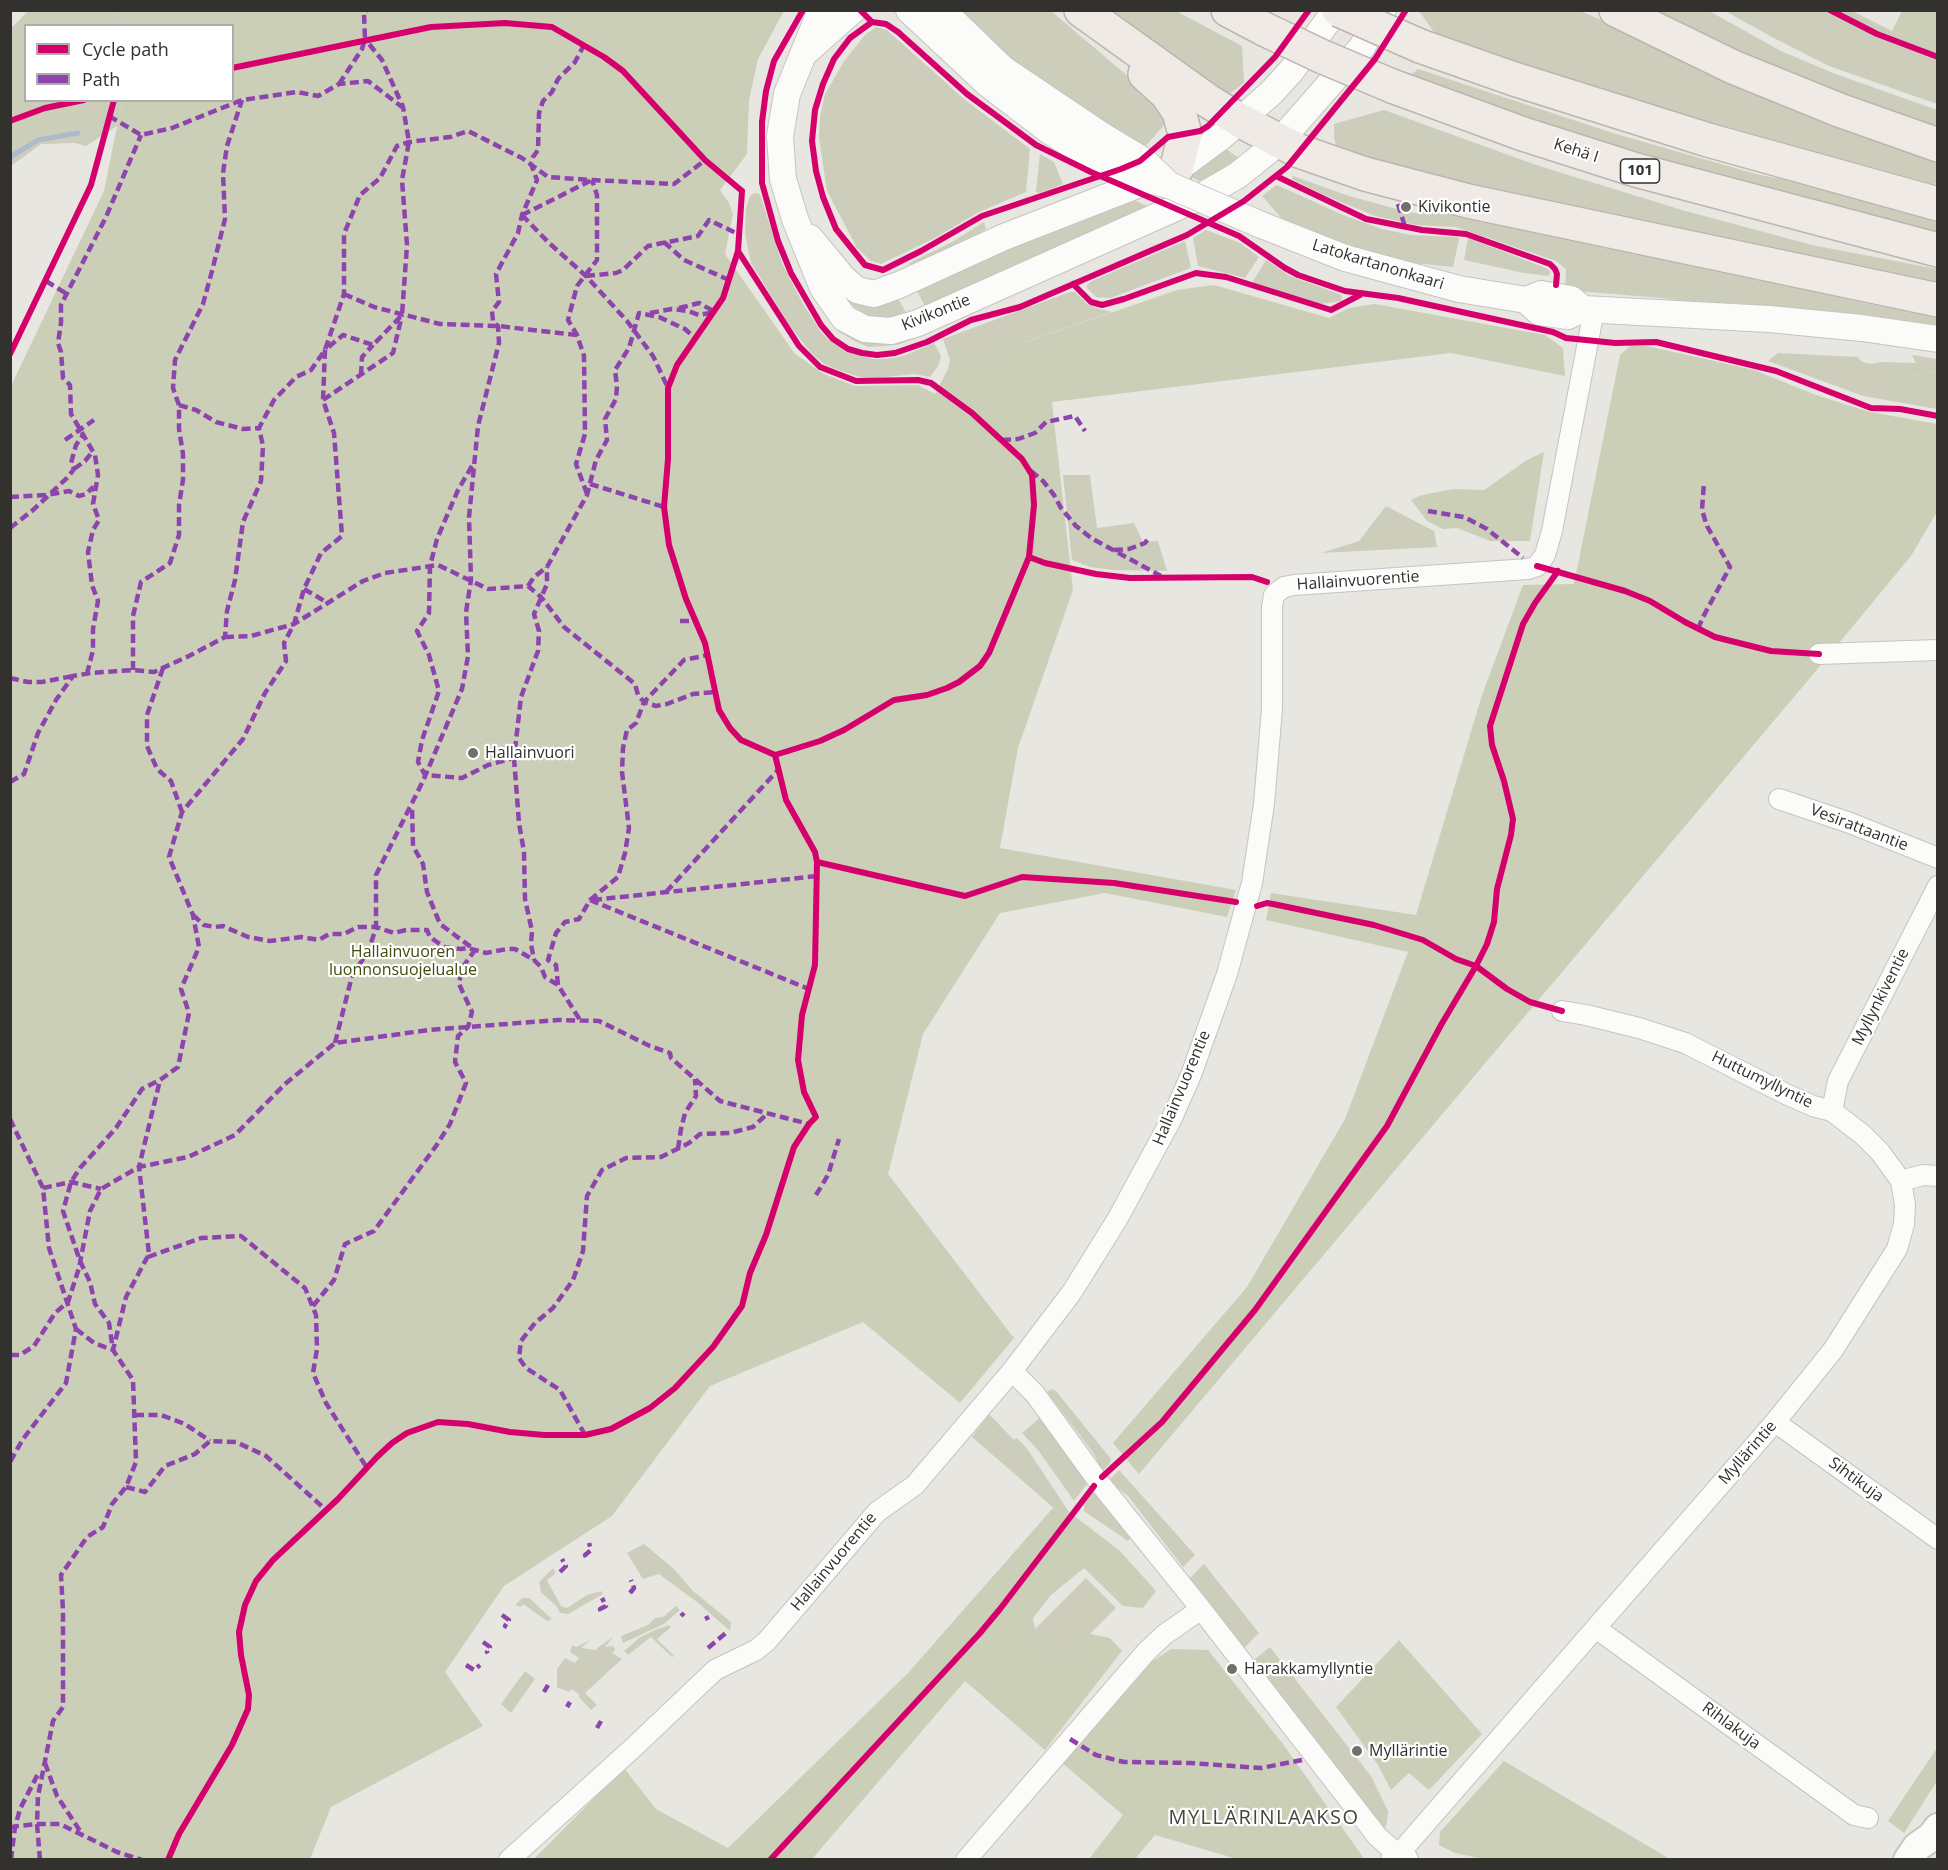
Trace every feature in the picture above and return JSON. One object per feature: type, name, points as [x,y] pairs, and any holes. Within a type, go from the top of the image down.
[{"type":"highway","points":[[1080,10],[1215,106],[1241,121],[1279,142],[1365,174],[1468,201],[1938,300]]},
{"type":"highway","points":[[1080,10],[1167,94],[1179,112],[1185,134],[1173,178]]},
{"type":"highway","name":"Kehä I","points":[[1228,10],[1323,57],[1392,86],[1523,134],[1636,170],[1938,250]]},
{"type":"highway","points":[[1337,10],[1420,46],[1514,79],[1708,140],[1938,204]]},
{"type":"highway","points":[[1616,10],[1733,67],[1839,111],[1938,145]]},
{"type":"main road","points":[[1908,1860],[1917,1847],[1932,1842]]},
{"type":"street","points":[[821,10],[787,94],[780,136],[783,179],[795,219],[843,278],[857,290],[874,294],[1004,237],[1173,178],[1272,93],[1337,10]]},
{"type":"street","points":[[804,55],[853,10]]},
{"type":"street","name":"Latokartanonkaari","points":[[909,10],[988,84],[1048,130],[1095,146]]},
{"type":"street","name":"Latokartanonkaari","points":[[942,10],[1003,69],[1095,146],[1115,169],[1136,177],[1173,178],[1259,224],[1345,258],[1459,289],[1526,300],[1539,312],[1568,316],[1588,310],[1769,319],[1863,328],[1938,339]]},
{"type":"street","name":"Kivikontie","points":[[795,219],[823,288],[844,318],[865,329],[891,331],[918,323],[1200,197],[1238,175],[1279,142],[1362,47],[1383,10]]},
{"type":"street","name":"Hallainvuorentie","points":[[509,1860],[715,1670],[756,1650],[767,1641],[877,1512],[884,1505],[912,1489],[1012,1371],[1072,1292],[1126,1205],[1172,1118],[1191,1075],[1224,985],[1252,883],[1264,804],[1272,709],[1274,595],[1284,587],[1294,585],[1528,569],[1537,566],[1545,555],[1550,537],[1588,310]]},
{"type":"street","points":[[1819,654],[1938,650]]},
{"type":"street","name":"Vesirattaantie","points":[[1779,799],[1850,823],[1938,858]]},
{"type":"street","name":"Myllynkiventie","points":[[1832,1111],[1838,1081],[1938,886]]},
{"type":"street","name":"Huttumyllyntie","points":[[1562,1011],[1639,1028],[1685,1043],[1788,1095],[1832,1111],[1863,1135],[1880,1152],[1901,1181]]},
{"type":"street","points":[[1901,1181],[1923,1175],[1938,1176]]},
{"type":"street","name":"Myllärintie","points":[[1399,1858],[1775,1422],[1833,1350],[1897,1249],[1904,1224],[1905,1205],[1901,1181]]},
{"type":"street","points":[[1012,1371],[1035,1394],[1098,1481],[1201,1609],[1377,1836],[1399,1858]]},
{"type":"street","name":"Sihtikuja","points":[[1775,1422],[1938,1539]]},
{"type":"street","points":[[966,1860],[1146,1652],[1164,1635],[1201,1609]]},
{"type":"street","name":"Rihlakuja","points":[[1597,1629],[1854,1815],[1868,1818]]},
{"type":"green space","points":[[29,11],[267,11],[234,25],[24,24],[24,102],[122,102],[117,126],[86,146],[75,143],[41,144],[11,166],[11,28]]},
{"type":"green space","points":[[29,11],[118,11],[116,24],[24,24],[24,102],[46,102],[22,110],[11,109],[11,50],[21,18]]},
{"type":"green space","name":"Hallainvuoren luonnonsuojelualue","points":[[133,11],[784,11],[758,59],[749,100],[747,154],[720,190],[733,214],[725,254],[795,354],[824,374],[855,386],[918,385],[935,394],[948,369],[1177,290],[1214,285],[1329,318],[1349,308],[1375,304],[1545,335],[1563,348],[1565,376],[1451,353],[1052,402],[1073,590],[1018,748],[1000,848],[1236,890],[1227,917],[1105,893],[1000,913],[923,1034],[888,1174],[1014,1338],[960,1403],[863,1322],[710,1386],[612,1516],[504,1586],[445,1672],[483,1726],[331,1807],[310,1859],[11,1859],[11,386],[104,191],[122,102],[234,102],[234,24],[131,24]]},
{"type":"green space","points":[[953,11],[1051,11],[1143,89],[1166,123],[1143,149],[1025,73]]},
{"type":"green space","points":[[1093,11],[1176,11],[1242,46],[1244,83],[1225,97]]},
{"type":"green space","points":[[1419,11],[1580,11],[1937,159],[1937,185],[1670,111],[1551,75],[1437,36]]},
{"type":"green space","points":[[1644,11],[1709,11],[1781,51],[1833,73],[1937,110],[1937,134],[1900,121]]},
{"type":"green space","points":[[1725,11],[1852,11],[1892,31],[1937,47],[1937,104],[1829,66]]},
{"type":"green space","points":[[1902,11],[1937,11],[1937,47],[1892,31]]},
{"type":"green space","points":[[876,27],[887,30],[964,99],[1030,149],[1026,192],[979,212],[935,238],[881,264],[871,261],[857,248],[827,191],[819,138],[820,117],[825,94],[845,60],[865,35]]},
{"type":"green space","points":[[1418,69],[1616,134],[1756,174],[1859,195],[1937,216],[1937,236],[1610,147],[1407,78]]},
{"type":"green space","points":[[89,106],[56,143],[41,144],[26,154],[11,134],[41,115],[71,107]]},
{"type":"green space","points":[[1384,110],[1539,166],[1682,210],[1812,245],[1937,269],[1937,293],[1445,184],[1337,149],[1334,124]]},
{"type":"green space","points":[[1221,146],[1242,160],[1206,185],[1183,172]]},
{"type":"green space","points":[[1040,154],[1054,162],[1063,184],[1040,193],[1036,192]]},
{"type":"green space","points":[[1293,176],[1349,196],[1404,211],[1421,214],[1423,206],[1720,268],[1868,304],[1937,315],[1937,328],[1662,298],[1565,290],[1566,269],[1556,261],[1456,227],[1416,225],[1375,216],[1324,195],[1292,179]]},
{"type":"green space","points":[[1277,185],[1343,215],[1382,229],[1411,235],[1457,237],[1459,239],[1453,267],[1405,262],[1284,221],[1262,196]]},
{"type":"green space","points":[[754,193],[760,194],[782,263],[803,304],[821,332],[846,352],[873,359],[903,356],[934,343],[941,356],[938,366],[930,377],[914,374],[877,378],[859,377],[833,368],[812,354],[789,325],[751,263],[745,233],[746,208],[750,196]]},
{"type":"green space","points":[[1129,198],[1156,210],[926,308],[914,285]]},
{"type":"green space","points":[[984,222],[986,229],[956,248],[912,270],[909,263],[952,242]]},
{"type":"green space","points":[[1206,230],[1240,243],[1259,257],[1245,278],[1198,266],[1193,238]]},
{"type":"green space","points":[[1468,238],[1546,268],[1550,271],[1549,276],[1464,260]]},
{"type":"green space","points":[[1185,241],[1191,267],[1188,269],[1110,298],[1096,297],[1087,288],[1092,281]]},
{"type":"green space","points":[[1266,260],[1290,276],[1342,295],[1341,301],[1321,304],[1255,285],[1253,281]]},
{"type":"green space","points":[[842,287],[896,295],[908,316],[893,319],[873,317],[863,313],[842,298]]},
{"type":"green space","points":[[1075,292],[1087,304],[1112,312],[948,369],[950,360],[943,339]]},
{"type":"green space","points":[[823,298],[831,312],[915,330],[919,337],[897,345],[869,347],[858,343],[839,332],[831,323],[820,307]]},
{"type":"green space","points":[[1631,345],[1647,346],[1754,370],[1816,395],[1870,412],[1937,424],[1937,514],[1911,556],[1815,672],[1139,1474],[1113,1443],[1247,1287],[1345,1119],[1408,952],[1266,920],[1271,893],[1416,915],[1482,695],[1523,585],[1574,584],[1620,355]]},
{"type":"green space","points":[[1778,353],[1858,357],[1862,362],[1871,364],[1916,363],[1912,355],[1937,359],[1937,371],[1899,378],[1895,385],[1937,395],[1937,409],[1863,396],[1768,361]]},
{"type":"green space","points":[[1937,371],[1937,395],[1894,385],[1899,378]]},
{"type":"green space","points":[[1544,452],[1530,541],[1490,541],[1457,528],[1443,529],[1427,521],[1411,500],[1422,495],[1454,489],[1484,490],[1527,460]]},
{"type":"green space","points":[[1063,475],[1090,475],[1097,528],[1134,523],[1143,542],[1158,541],[1167,571],[1113,570],[1090,567],[1072,560]]},
{"type":"green space","points":[[1386,506],[1434,531],[1437,547],[1321,553],[1359,541]]},
{"type":"green space","points":[[1051,1389],[1056,1391],[1111,1459],[1109,1465],[1102,1471],[1094,1454],[1047,1392]]},
{"type":"green space","points":[[989,1414],[1014,1440],[1017,1438],[1028,1450],[1069,1512],[1064,1517],[972,1437]]},
{"type":"green space","points":[[1042,1416],[1090,1480],[1074,1501],[1038,1450],[1022,1433]]},
{"type":"green space","points":[[1119,1470],[1195,1555],[1183,1567],[1128,1496],[1108,1481]]},
{"type":"green space","points":[[1096,1487],[1132,1535],[1128,1541],[1084,1511],[1084,1505]]},
{"type":"green space","points":[[1053,1508],[1064,1517],[1069,1512],[1119,1550],[1156,1591],[1143,1608],[1123,1606],[1084,1568],[1051,1595],[1033,1618],[1035,1629],[1065,1658],[1090,1634],[1110,1638],[1122,1651],[1045,1750],[965,1681],[812,1859],[533,1860],[624,1768],[656,1809],[728,1848],[908,1673]]},
{"type":"green space","points":[[644,1544],[674,1569],[693,1591],[731,1622],[730,1631],[697,1602],[659,1574],[643,1579],[627,1553]]},
{"type":"green space","points":[[1204,1564],[1259,1633],[1244,1648],[1190,1578]]},
{"type":"green space","points":[[553,1568],[556,1573],[547,1580],[561,1606],[567,1608],[587,1595],[601,1591],[603,1594],[568,1614],[560,1613],[557,1607],[541,1592],[539,1582]]},
{"type":"green space","points":[[1086,1578],[1116,1608],[1065,1659],[1035,1629]]},
{"type":"green space","points":[[522,1598],[529,1598],[552,1619],[547,1621],[523,1604],[521,1607],[515,1605]]},
{"type":"green space","points":[[676,1606],[680,1610],[664,1624],[623,1643],[621,1636],[648,1625],[655,1618],[663,1617]]},
{"type":"green space","points":[[669,1625],[671,1627],[657,1639],[674,1656],[672,1657],[651,1637],[628,1655],[624,1651],[639,1638]]},
{"type":"green space","points":[[613,1637],[605,1647],[613,1646],[615,1650],[612,1653],[622,1659],[585,1693],[597,1705],[591,1710],[579,1694],[571,1689],[569,1692],[557,1687],[557,1669],[565,1658],[575,1663],[579,1658],[570,1652],[572,1645],[577,1647],[590,1640],[581,1648],[597,1650]]},
{"type":"green space","points":[[1399,1640],[1482,1734],[1429,1790],[1409,1773],[1391,1790],[1378,1765],[1336,1707]]},
{"type":"green space","points":[[1270,1647],[1371,1776],[1388,1811],[1384,1829],[1254,1660]]},
{"type":"green space","points":[[1171,1649],[1208,1650],[1283,1744],[1365,1860],[1237,1859],[1155,1835],[1135,1859],[1089,1859],[1123,1815],[1061,1762],[1147,1665]]},
{"type":"green space","points":[[525,1671],[535,1679],[511,1713],[501,1704]]},
{"type":"green space","points":[[1937,1748],[1937,1781],[1904,1833],[1888,1821]]},
{"type":"green space","points":[[1504,1761],[1670,1859],[1483,1859],[1455,1853],[1439,1845],[1440,1832]]},
{"type":"waterway","points":[[10,157],[38,140],[78,133]]},
{"type":"marked path","points":[[339,84],[362,49],[365,39],[364,13],[367,10]]},
{"type":"marked path","points":[[40,1860],[37,1824],[38,1796],[53,1721],[63,1707],[61,1575],[87,1537],[103,1527],[112,1504],[126,1487],[136,1462],[133,1380],[113,1350],[109,1323],[95,1304],[90,1282],[80,1261],[63,1211],[71,1182],[80,1168],[116,1128],[142,1089],[178,1067],[189,1013],[181,989],[199,947],[193,915],[169,857],[182,812],[243,739],[265,693],[286,661],[284,643],[294,624],[304,589],[321,553],[342,536],[334,433],[323,400],[325,350],[343,335],[373,345],[402,315],[407,245],[402,180],[409,142],[403,107],[382,60],[365,39]]},
{"type":"marked path","points":[[335,1043],[352,976],[369,950],[376,927],[376,875],[423,781],[462,689],[468,656],[466,612],[471,580],[469,517],[478,426],[499,343],[498,326],[493,321],[492,311],[499,302],[496,274],[518,233],[522,215],[537,180],[531,164],[538,150],[539,113],[543,101],[552,92],[558,79],[575,62],[584,45]]},
{"type":"marked path","points":[[109,116],[141,135],[172,128],[242,100],[297,92],[318,96],[339,84],[368,81],[402,107]]},
{"type":"marked path","points":[[133,670],[133,616],[141,582],[170,563],[179,535],[183,454],[179,429],[179,405],[173,388],[175,360],[203,304],[212,271],[225,219],[223,173],[227,146],[242,100]]},
{"type":"marked path","points":[[10,782],[24,774],[38,733],[56,700],[73,676],[133,670],[154,672],[225,637],[227,611],[235,580],[243,522],[261,481],[263,446],[259,428],[274,400],[296,377],[311,370],[325,350],[344,294],[344,234],[360,195],[380,178],[397,146],[409,142],[450,137],[468,131],[522,158],[548,177],[674,184],[705,160]]},
{"type":"marked path","points":[[87,674],[93,650],[93,629],[98,601],[92,585],[88,552],[93,530],[99,520],[93,504],[98,475],[95,455],[71,414],[70,385],[63,378],[58,343],[61,305],[106,217],[141,135]]},
{"type":"marked path","points":[[522,215],[592,180]]},
{"type":"marked path","points":[[587,494],[576,464],[585,434],[584,356],[577,335],[568,320],[577,286],[597,260],[597,195],[592,180]]},
{"type":"marked path","points":[[1398,204],[1405,227]]},
{"type":"marked path","points":[[522,215],[586,276],[627,321],[653,356],[668,388]]},
{"type":"marked path","points":[[586,276],[616,273],[623,270],[648,246],[698,236],[709,220],[738,234]]},
{"type":"marked path","points":[[664,242],[684,260],[729,280]]},
{"type":"marked path","points":[[46,281],[67,294]]},
{"type":"marked path","points":[[344,294],[374,307],[440,324],[498,326],[577,335]]},
{"type":"marked path","points":[[679,308],[699,303],[715,312]]},
{"type":"marked path","points":[[650,313],[672,309],[699,315],[715,312]]},
{"type":"marked path","points":[[528,586],[534,577],[547,567],[587,495],[596,460],[607,440],[605,419],[616,399],[615,370],[629,348],[639,313],[659,317],[685,329],[696,339]]},
{"type":"marked path","points":[[323,400],[393,353],[402,315]]},
{"type":"marked path","points":[[361,375],[362,357],[373,345]]},
{"type":"marked path","points":[[179,405],[196,410],[216,422],[243,429],[259,428]]},
{"type":"marked path","points":[[1002,440],[1018,439],[1035,433],[1046,422],[1075,416],[1085,431]]},
{"type":"marked path","points":[[65,440],[94,420]]},
{"type":"marked path","points":[[10,528],[68,477],[74,469],[71,463],[76,445],[83,435]]},
{"type":"marked path","points":[[74,469],[93,451]]},
{"type":"marked path","points":[[472,466],[458,490],[437,539],[430,566],[429,613],[417,631],[429,655],[439,691],[422,740],[418,762],[425,775],[462,778],[488,765],[514,758],[521,697],[538,651],[539,631],[534,614],[547,584],[547,567]]},
{"type":"marked path","points":[[1031,471],[1043,481],[1076,526],[1091,538],[1161,576]]},
{"type":"marked path","points":[[1698,629],[1730,567],[1707,526],[1702,510],[1704,483]]},
{"type":"marked path","points":[[590,484],[664,507]]},
{"type":"marked path","points":[[10,497],[69,491],[79,496],[86,494],[92,488],[96,492]]},
{"type":"marked path","points":[[1428,511],[1464,517],[1487,529],[1523,558]]},
{"type":"marked path","points":[[1114,550],[1129,549],[1145,543],[1148,539]]},
{"type":"marked path","points":[[225,637],[251,636],[294,624],[363,581],[385,573],[438,565],[488,589],[528,586],[541,597],[564,627],[635,684],[638,695],[644,702],[656,706],[693,694],[715,692]]},
{"type":"marked path","points":[[304,589],[328,603]]},
{"type":"marked path","points":[[680,621],[695,621]]},
{"type":"marked path","points":[[558,985],[556,965],[548,960],[556,933],[565,922],[579,919],[590,900],[618,877],[625,853],[629,828],[622,772],[623,748],[627,730],[636,723],[644,702],[684,660],[708,655]]},
{"type":"marked path","points":[[163,668],[147,715],[147,746],[157,769],[171,781],[182,812]]},
{"type":"marked path","points":[[10,678],[42,682],[73,676]]},
{"type":"marked path","points":[[514,758],[519,823],[524,852],[525,899],[532,931],[531,944],[534,960]]},
{"type":"marked path","points":[[666,892],[778,770]]},
{"type":"marked path","points":[[313,1306],[334,1280],[345,1244],[374,1231],[436,1146],[450,1124],[466,1083],[455,1062],[458,1036],[468,1027],[472,1012],[459,984],[462,968],[475,950],[440,924],[427,892],[423,864],[413,846],[412,806]]},
{"type":"marked path","points":[[593,900],[817,876]]},
{"type":"marked path","points":[[590,900],[809,989]]},
{"type":"marked path","points":[[193,915],[204,925],[223,926],[248,937],[270,941],[301,937],[319,940],[329,934],[344,934],[358,927],[376,927],[394,933],[406,930],[427,930],[430,937],[444,947],[468,948],[486,953],[515,949],[534,960],[541,967],[545,977],[558,985],[580,1020]]},
{"type":"marked path","points":[[10,1355],[20,1355],[34,1346],[55,1313],[68,1302],[79,1268],[90,1211],[101,1189],[139,1167],[188,1157],[235,1135],[285,1084],[335,1043],[429,1030],[558,1020],[599,1021],[650,1046],[670,1053],[671,1058],[720,1101],[809,1124]]},
{"type":"marked path","points":[[678,1149],[685,1113],[696,1096],[695,1079]]},
{"type":"marked path","points":[[76,1329],[94,1343],[113,1350],[126,1297],[149,1254],[139,1167],[160,1080]]},
{"type":"marked path","points":[[585,1435],[560,1390],[526,1368],[519,1358],[521,1341],[535,1323],[553,1308],[573,1280],[583,1251],[587,1196],[602,1170],[626,1158],[661,1157],[689,1143],[700,1134],[730,1133],[753,1127],[768,1113]]},
{"type":"marked path","points":[[10,1119],[43,1188],[49,1248],[76,1329],[66,1383],[23,1439],[10,1462]]},
{"type":"marked path","points":[[816,1195],[828,1175],[839,1139]]},
{"type":"marked path","points":[[43,1188],[71,1182],[101,1189]]},
{"type":"marked path","points":[[148,1257],[201,1238],[241,1236],[305,1288],[316,1315],[317,1349],[313,1373],[326,1403],[367,1468]]},
{"type":"marked path","points":[[135,1415],[161,1415],[185,1424],[210,1441]]},
{"type":"marked path","points":[[126,1487],[145,1492],[165,1466],[195,1454],[210,1441],[236,1442],[266,1456],[326,1510]]},
{"type":"marked path","points":[[586,1557],[585,1555],[591,1550],[589,1543]]},
{"type":"marked path","points":[[560,1572],[566,1566],[562,1559]]},
{"type":"marked path","points":[[630,1593],[634,1588],[631,1580]]},
{"type":"marked path","points":[[601,1611],[600,1609],[606,1606],[602,1598]]},
{"type":"marked path","points":[[681,1613],[684,1616]]},
{"type":"marked path","points":[[502,1615],[509,1620],[505,1626],[507,1627]]},
{"type":"marked path","points":[[705,1619],[709,1617]]},
{"type":"marked path","points":[[708,1648],[727,1632]]},
{"type":"marked path","points":[[483,1642],[490,1647],[488,1653]]},
{"type":"marked path","points":[[466,1665],[474,1670],[480,1665]]},
{"type":"marked path","points":[[544,1692],[548,1685]]},
{"type":"marked path","points":[[567,1707],[570,1702]]},
{"type":"marked path","points":[[597,1728],[601,1721]]},
{"type":"marked path","points":[[1070,1739],[1096,1755],[1124,1762],[1190,1763],[1261,1768],[1302,1760]]},
{"type":"marked path","points":[[45,1763],[57,1796],[82,1834]]},
{"type":"marked path","points":[[11,1860],[20,1809],[39,1772]]},
{"type":"marked path","points":[[10,1827],[60,1824],[117,1852],[142,1860]]},
{"type":"cycle path","points":[[803,10],[774,61],[766,91],[762,122],[762,183],[778,241],[791,273],[821,325],[833,339],[848,349],[877,355],[895,353],[927,342],[971,320],[1020,307],[1187,235],[1244,201],[1287,167],[1375,59],[1406,10]]},
{"type":"cycle path","points":[[860,10],[872,22],[886,24],[898,32],[967,94],[1036,145],[1091,172],[1239,236],[1298,275],[1345,291],[1398,298],[1553,332],[1566,338],[1615,343],[1656,342],[1776,371],[1871,408],[1900,409],[1938,416]]},
{"type":"cycle path","points":[[872,22],[850,38],[834,59],[815,110],[812,141],[816,171],[823,197],[836,229],[865,265],[883,270],[982,216],[1121,169],[1140,161],[1168,137],[1200,131],[1208,126],[1275,57],[1309,10]]},
{"type":"cycle path","points":[[1830,10],[1877,34],[1938,57]]},
{"type":"cycle path","points":[[234,68],[431,27],[505,23],[552,27],[604,57],[623,71],[705,160],[742,191]]},
{"type":"cycle path","points":[[10,121],[45,108],[74,102]]},
{"type":"cycle path","points":[[10,354],[91,185],[113,102]]},
{"type":"cycle path","points":[[1276,176],[1366,219],[1422,230],[1466,234],[1550,264],[1557,274],[1556,285]]},
{"type":"cycle path","points":[[742,191],[738,251],[723,298],[677,365],[668,388],[668,459],[664,507],[669,545],[686,599],[705,643],[719,710],[730,728],[741,740],[775,755],[820,741],[844,730],[894,700],[927,695],[959,682],[980,666],[989,653],[1029,557]]},
{"type":"cycle path","points":[[738,251],[799,346],[820,367],[856,381],[918,380],[931,383],[972,413],[1022,459],[1032,475],[1034,505],[1029,557],[1045,563],[1096,574],[1130,578],[1252,577],[1267,582]]},
{"type":"cycle path","points":[[1073,284],[1091,302],[1102,305],[1196,273],[1226,277],[1331,310],[1360,295]]},
{"type":"cycle path","points":[[1537,566],[1625,591],[1650,601],[1715,637],[1771,651],[1819,654]]},
{"type":"cycle path","points":[[1102,1477],[1162,1422],[1255,1310],[1387,1126],[1441,1025],[1476,966],[1487,944],[1494,922],[1497,889],[1513,819],[1492,745],[1490,726],[1523,624],[1558,571]]},
{"type":"cycle path","points":[[168,1860],[179,1834],[232,1745],[248,1709],[249,1695],[239,1632],[245,1605],[256,1581],[273,1560],[338,1499],[377,1457],[407,1433],[438,1422],[544,1435],[585,1435],[611,1429],[650,1408],[675,1388],[713,1347],[742,1306],[750,1273],[766,1235],[794,1147],[816,1117],[804,1092],[798,1060],[802,1015],[815,965],[817,862],[815,852],[786,800],[775,755]]},
{"type":"cycle path","points":[[817,862],[965,896],[1022,877],[1114,883],[1236,902]]},
{"type":"cycle path","points":[[1257,906],[1273,904],[1374,925],[1423,940],[1456,959],[1476,966],[1507,989],[1530,1002],[1562,1011]]},
{"type":"cycle path","points":[[770,1860],[980,1633],[1094,1486]]},
{"type":"place","name":"Kivikontie","points":[[1406,207]]},
{"type":"place","name":"Hallainvuori","points":[[473,753]]},
{"type":"place","name":"Harakkamyllyntie","points":[[1232,1669]]},
{"type":"place","name":"Myllärintie","points":[[1357,1751]]},
{"type":"district","name":"MYLLÄRINLAAKSO","points":[[1264,1818]]}]
